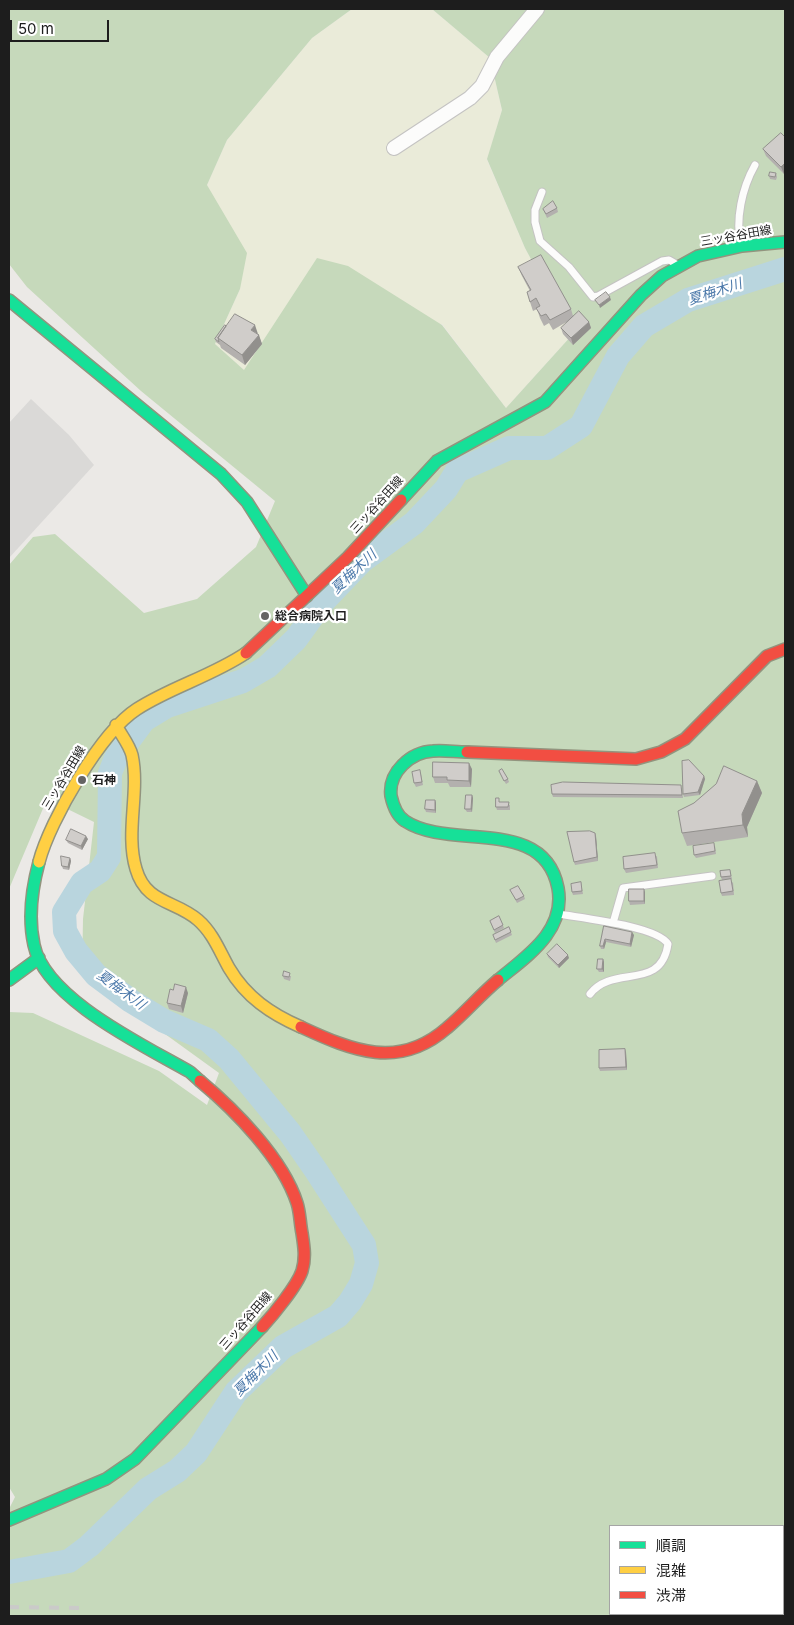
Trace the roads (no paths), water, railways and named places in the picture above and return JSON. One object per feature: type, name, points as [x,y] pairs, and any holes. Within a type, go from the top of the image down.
[{"type":"main road","name":"三ッ谷谷田線","points":[[9,1520],[106,1479],[134,1459],[275,1313],[302,1272],[305,1253],[297,1203],[283,1175],[252,1131],[221,1098],[190,1072],[99,1020],[79,1004],[60,988],[39,958],[34,945],[32,915],[34,884],[43,846],[65,800],[117,727],[137,709],[245,654],[354,550],[437,461],[528,413],[545,402],[641,295],[678,266],[698,256],[742,246],[785,242]]},
{"type":"main road","points":[[9,300],[221,474],[247,502],[307,596]]},
{"type":"main road","points":[[117,727],[132,754],[135,862],[141,883],[154,896],[197,919],[210,933],[242,990],[262,1007],[284,1021],[374,1055],[398,1053],[421,1046],[448,1028],[541,942],[555,923],[558,914],[558,888],[553,873],[542,857],[524,844],[504,839],[429,830],[402,819],[396,811],[392,798],[393,779],[397,770],[411,758],[432,751],[636,759],[655,755],[672,748],[685,739],[767,656],[785,649]]},
{"type":"main road","points":[[12,963],[39,958]]},
{"type":"main road","points":[[9,980],[39,958]]},
{"type":"street","points":[[394,148],[470,98],[482,86],[497,57],[536,9]]},
{"type":"lane","points":[[742,246],[738,230],[744,193],[755,166]]},
{"type":"lane","points":[[542,192],[535,210],[535,222],[540,241],[569,267],[593,296],[598,296],[662,261],[669,260],[678,266]]},
{"type":"lane","points":[[614,923],[623,888],[712,876]]},
{"type":"lane","points":[[558,914],[639,929],[663,939],[668,944],[667,950],[653,971],[638,976],[612,979],[600,984],[590,994]]},
{"type":"waterway","name":"夏梅木川","points":[[9,1572],[69,1561],[89,1546],[148,1489],[177,1471],[196,1453],[236,1392],[283,1347],[338,1316],[350,1302],[361,1284],[367,1263],[364,1245],[317,1172],[290,1133],[229,1059],[208,1040],[164,1021],[131,1001],[96,975],[76,951],[65,931],[64,912],[82,883],[100,871],[109,857],[110,773],[116,758],[144,720],[167,706],[243,681],[267,667],[296,639],[322,603],[362,561],[414,523],[446,489],[457,471],[509,448],[547,448],[581,426],[618,356],[644,326],[688,300],[785,269]]},
{"type":"railway","points":[[9,1607],[80,1608]]},
{"type":"place","name":"総合病院入口","points":[[265,616]]},
{"type":"place","name":"石神","points":[[82,780]]}]
